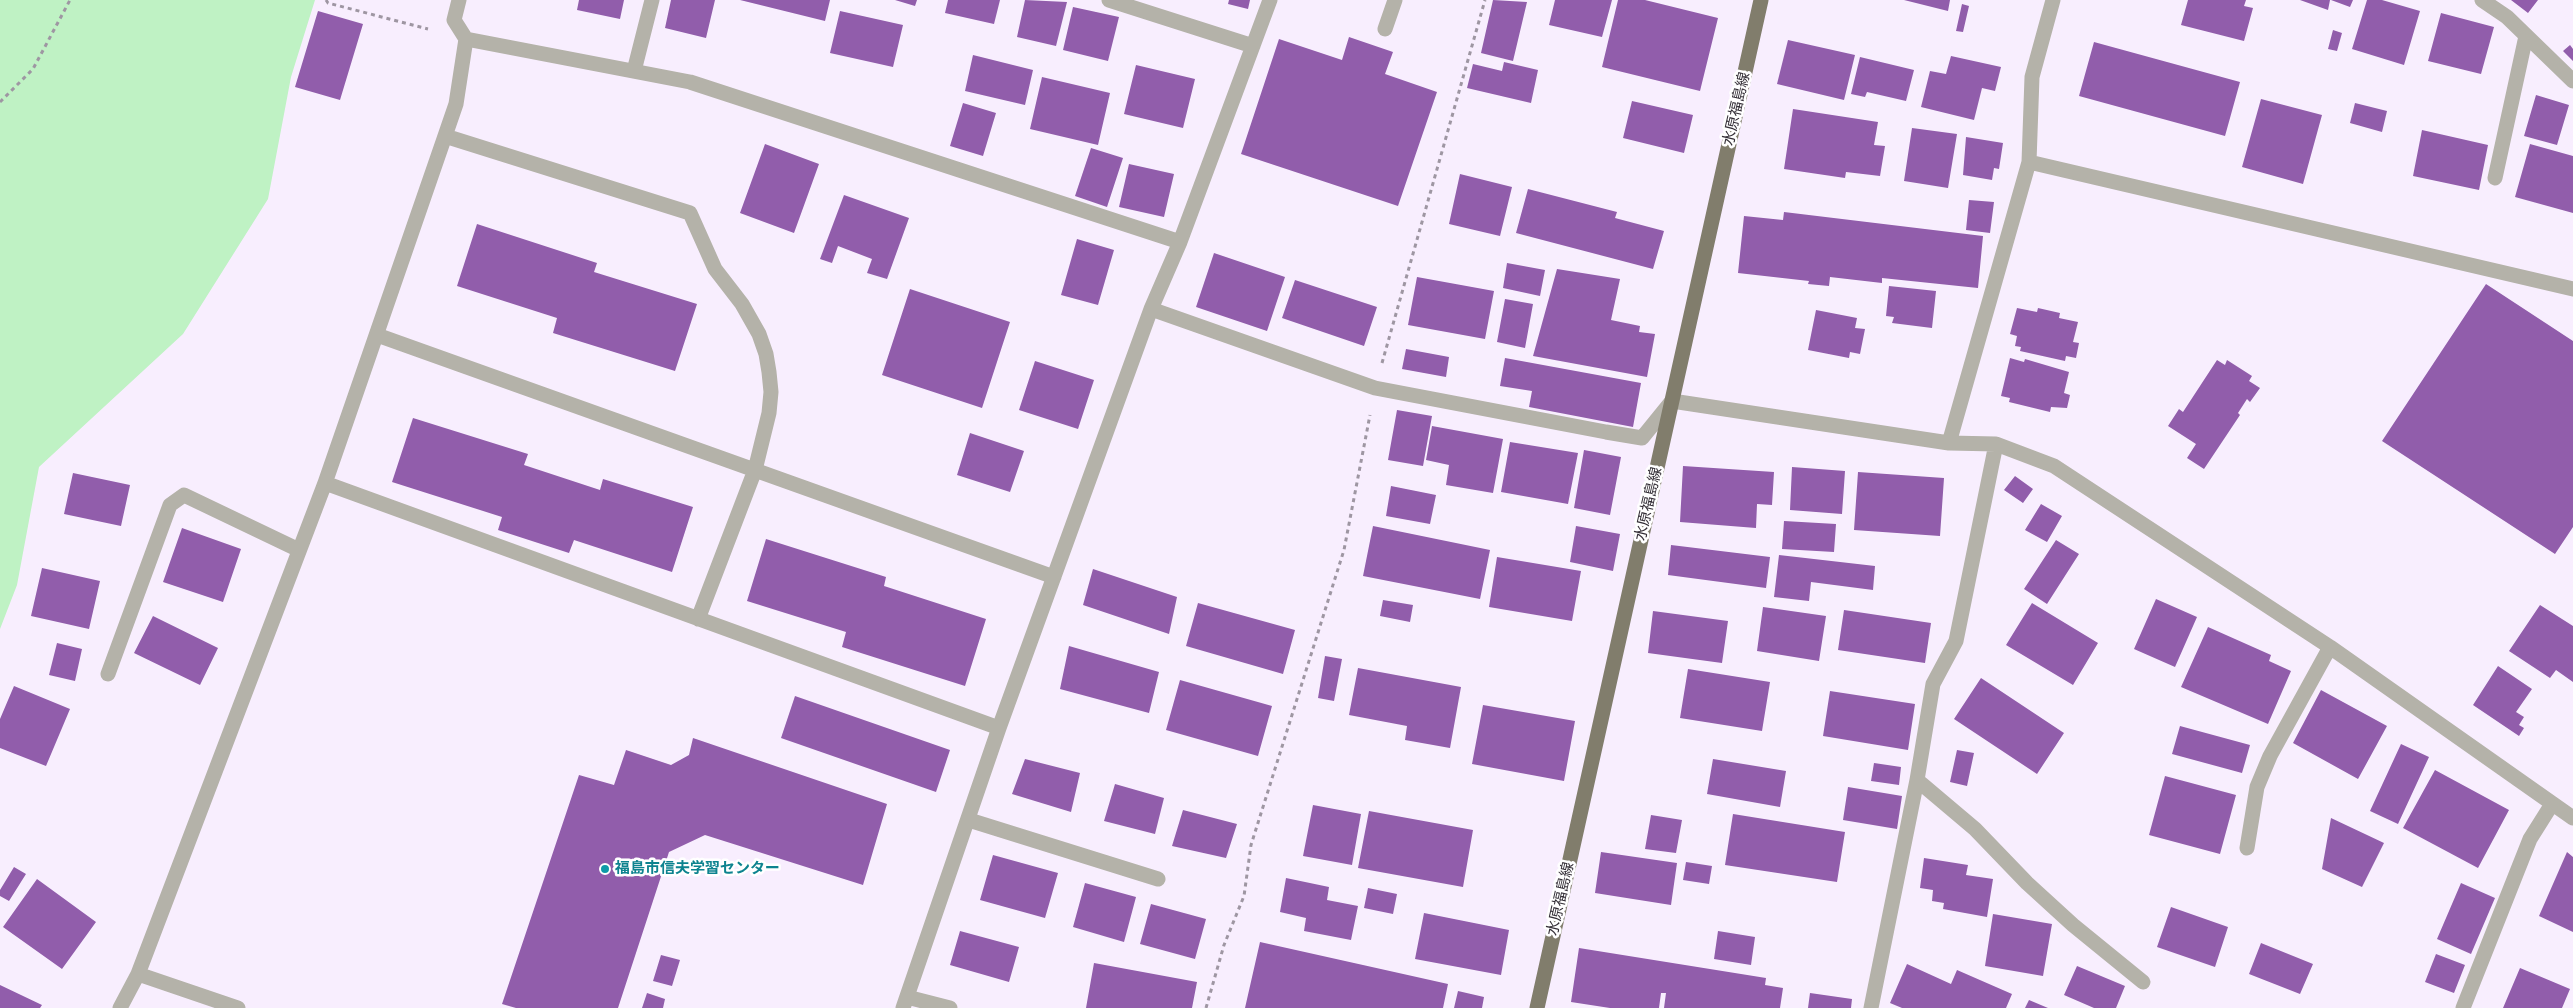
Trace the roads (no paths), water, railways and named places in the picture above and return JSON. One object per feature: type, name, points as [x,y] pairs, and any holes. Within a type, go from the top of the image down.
[{"type":"main road","name":"水原福島線","points":[[1537,1008],[1761,0]]},
{"type":"street","points":[[120,1008],[138,974],[325,483],[456,104],[466,39],[454,20],[459,0]]},
{"type":"street","points":[[634,72],[652,0]]},
{"type":"street","points":[[1109,0],[1253,46]]},
{"type":"street","points":[[950,1008],[905,1003],[999,728],[1151,309],[1180,242],[1270,0]]},
{"type":"street","points":[[1385,29],[1395,0]]},
{"type":"street","points":[[1949,443],[2029,162],[2032,77],[2053,0]]},
{"type":"street","points":[[2482,0],[2507,17],[2573,82]]},
{"type":"street","points":[[2495,178],[2526,36]]},
{"type":"street","points":[[466,39],[690,82],[1180,242]]},
{"type":"street","points":[[445,136],[690,213],[715,269],[742,304],[759,334],[766,354],[772,392],[769,413],[755,470],[698,619]]},
{"type":"street","points":[[2029,162],[2573,289]]},
{"type":"street","points":[[1151,309],[1375,388],[1642,438],[1672,401],[1949,443],[1996,444],[2054,466],[2330,647],[2573,818]]},
{"type":"street","points":[[377,335],[1054,577]]},
{"type":"street","points":[[1871,1008],[1917,780],[1933,684],[1956,641],[1996,444]]},
{"type":"street","points":[[325,483],[999,728]]},
{"type":"street","points":[[108,674],[170,505],[184,495],[299,550]]},
{"type":"street","points":[[2247,848],[2257,787],[2270,756],[2330,647]]},
{"type":"street","points":[[1917,780],[1975,829],[2027,883],[2073,925],[2143,982]]},
{"type":"street","points":[[2463,1008],[2530,840],[2552,804]]},
{"type":"street","points":[[969,820],[1158,879]]},
{"type":"street","points":[[138,974],[238,1008]]},
{"type":"place","name":"福島市信夫学習センター","points":[[605,869]]}]
